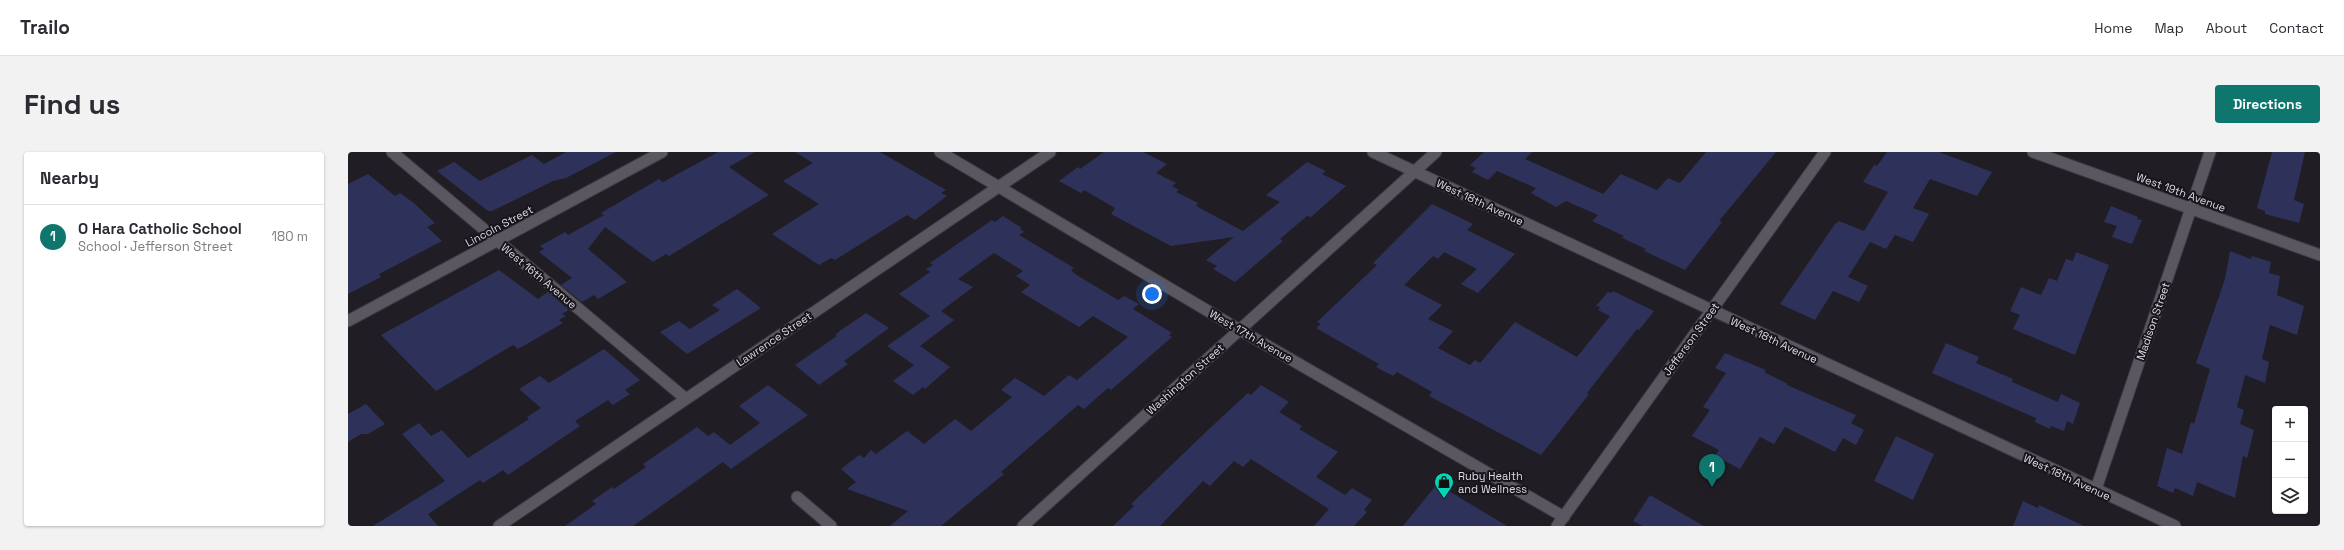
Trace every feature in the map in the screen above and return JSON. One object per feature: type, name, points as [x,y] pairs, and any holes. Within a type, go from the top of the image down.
[{"type":"street","name":"West 16th Avenue","points":[[392,152],[686,399]]},
{"type":"street","name":"Lincoln Street","points":[[348,321],[662,152]]},
{"type":"street","name":"West 17th Avenue","points":[[940,152],[1560,522]]},
{"type":"street","name":"Lawrence Street","points":[[499,526],[1050,152]]},
{"type":"street","name":"West 18th Avenue","points":[[1373,152],[2175,526]]},
{"type":"street","name":"Washington Street","points":[[1023,526],[1436,152]]},
{"type":"street","name":"Jefferson Street","points":[[1560,522],[1825,152]]},
{"type":"street","name":"West 19th Avenue","points":[[2033,152],[2320,255]]},
{"type":"street","name":"Madison Street","points":[[2096,490],[2210,152]]},
{"type":"street","points":[[797,497],[831,526]]},
{"type":"building","points":[[566,152],[616,152],[566,178],[553,181],[492,211],[488,211],[437,171],[454,162],[480,181],[532,155],[544,164]]},
{"type":"building","points":[[718,152],[755,152],[729,167],[769,195],[669,256],[666,254],[653,262],[605,227],[588,249],[627,282],[598,299],[594,295],[582,302],[561,285],[572,278],[539,252],[544,249],[540,246],[565,232],[568,235],[604,215],[601,213],[659,179],[663,182]]},
{"type":"building","points":[[795,152],[880,152],[946,190],[941,193],[947,196],[915,220],[907,215],[835,260],[831,258],[819,265],[772,234],[819,204],[783,181],[813,163]]},
{"type":"building","points":[[1104,152],[1143,152],[1167,164],[1156,173],[1176,183],[1172,186],[1179,190],[1176,192],[1198,203],[1196,206],[1243,231],[1280,202],[1266,195],[1307,162],[1326,171],[1322,174],[1346,186],[1311,217],[1307,216],[1280,239],[1283,241],[1235,282],[1213,269],[1217,266],[1206,260],[1234,237],[1171,246],[1111,214],[1115,208],[1084,190],[1081,193],[1059,181],[1078,167],[1080,169]]},
{"type":"building","points":[[1484,152],[1532,152],[1525,159],[1603,194],[1621,174],[1657,190],[1668,178],[1680,183],[1706,152],[1776,152],[1719,221],[1722,222],[1685,270],[1644,251],[1646,249],[1622,238],[1624,236],[1592,221],[1598,215],[1566,201],[1556,207],[1531,193],[1536,188],[1497,171],[1488,180],[1472,172],[1476,168],[1470,165]]},
{"type":"building","points":[[1887,152],[1939,152],[1992,172],[1977,196],[1930,179],[1913,208],[1929,214],[1913,242],[1895,235],[1886,249],[1870,242],[1848,277],[1868,286],[1859,302],[1833,291],[1815,320],[1780,304],[1835,224],[1839,221],[1864,231],[1888,192],[1863,182],[1874,165],[1877,166]]},
{"type":"building","points":[[2272,152],[2305,152],[2294,200],[2304,204],[2299,223],[2265,214],[2265,211],[2257,208]]},
{"type":"building","points":[[368,174],[395,196],[400,193],[415,204],[435,223],[427,227],[442,241],[379,274],[381,277],[348,294],[348,184]]},
{"type":"building","points":[[1432,204],[1473,224],[1467,230],[1515,254],[1478,293],[1461,284],[1477,269],[1444,252],[1438,259],[1433,256],[1404,285],[1442,305],[1428,319],[1453,331],[1438,348],[1470,365],[1475,360],[1480,363],[1515,322],[1577,357],[1610,316],[1598,310],[1600,307],[1596,306],[1608,292],[1612,293],[1613,291],[1654,311],[1639,330],[1637,329],[1587,393],[1589,394],[1541,455],[1429,396],[1432,392],[1397,372],[1393,376],[1376,367],[1379,364],[1316,328],[1321,324],[1317,322],[1377,265],[1373,263]]},
{"type":"building","points":[[2111,206],[2142,220],[2132,244],[2112,237],[2117,226],[2104,222]]},
{"type":"building","points":[[1003,216],[1022,228],[1020,229],[1024,232],[1019,235],[1074,268],[1071,270],[1075,274],[1118,300],[1124,296],[1139,304],[1133,309],[1172,333],[1169,335],[1172,337],[1111,390],[1108,388],[1084,409],[1078,405],[1001,472],[1004,474],[941,526],[890,526],[908,511],[847,489],[856,482],[841,469],[859,455],[864,458],[871,450],[876,454],[907,431],[924,444],[955,419],[971,431],[1012,397],[1001,390],[1015,378],[1044,396],[1069,375],[1077,380],[1128,337],[1093,316],[1079,327],[1021,292],[1030,285],[1016,276],[1023,271],[994,253],[958,279],[973,287],[941,311],[954,320],[920,346],[950,367],[925,389],[923,387],[913,395],[893,381],[914,365],[887,346],[930,316],[899,294],[930,272],[926,269],[933,265],[930,263],[992,220],[995,222]]},
{"type":"building","points":[[2230,251],[2251,259],[2252,256],[2271,262],[2269,273],[2280,276],[2277,295],[2304,306],[2297,335],[2270,325],[2262,359],[2269,362],[2265,383],[2245,375],[2237,407],[2244,410],[2240,424],[2254,430],[2247,458],[2243,456],[2235,498],[2197,482],[2193,496],[2175,488],[2173,493],[2157,486],[2167,448],[2182,454],[2191,422],[2194,424],[2210,369],[2196,363],[2225,279]]},
{"type":"building","points":[[2076,252],[2109,265],[2075,355],[2013,329],[2020,315],[2010,311],[2021,287],[2041,295],[2049,278],[2057,281],[2066,259],[2073,261]]},
{"type":"building","points":[[499,270],[538,299],[548,292],[569,310],[562,314],[566,316],[559,320],[563,323],[518,349],[513,345],[436,391],[381,335]]},
{"type":"building","points":[[737,289],[761,308],[687,354],[660,332],[679,321],[690,329],[720,310],[712,305]]},
{"type":"building","points":[[866,313],[889,328],[844,361],[848,364],[819,385],[795,365],[837,336],[835,335]]},
{"type":"building","points":[[1946,343],[1979,357],[1976,363],[2013,379],[2012,382],[2058,402],[2061,394],[2080,403],[2073,424],[2067,421],[2064,431],[2051,426],[2050,429],[2035,422],[2036,418],[1932,373]]},
{"type":"building","points":[[604,349],[640,380],[625,390],[630,394],[613,405],[608,400],[575,421],[580,426],[508,475],[503,470],[483,483],[480,480],[428,514],[438,526],[373,526],[445,481],[402,434],[419,423],[431,436],[442,430],[468,458],[529,419],[527,417],[541,408],[519,389],[540,376],[549,383]]},
{"type":"building","points":[[1725,353],[1766,370],[1764,372],[1788,384],[1787,385],[1856,415],[1851,423],[1864,430],[1856,445],[1843,438],[1835,452],[1785,427],[1774,444],[1760,437],[1740,469],[1715,456],[1719,450],[1692,436],[1710,410],[1703,407],[1726,373],[1715,368]]},
{"type":"building","points":[[768,385],[808,415],[731,469],[723,462],[633,526],[565,526],[596,504],[592,501],[612,487],[614,489],[646,467],[643,464],[697,427],[708,436],[714,432],[730,445],[760,423],[739,406]]},
{"type":"building","points":[[1261,385],[1289,402],[1279,412],[1302,426],[1299,429],[1338,452],[1316,477],[1345,495],[1352,488],[1372,500],[1364,510],[1367,512],[1354,526],[1314,526],[1329,509],[1251,459],[1243,467],[1234,461],[1210,486],[1203,481],[1160,526],[1113,526],[1134,506],[1131,504],[1209,429],[1248,393],[1251,395]]},
{"type":"building","points":[[366,404],[385,424],[368,434],[361,434],[348,442],[348,414]]},
{"type":"building","points":[[1896,436],[1934,454],[1913,500],[1874,481]]},
{"type":"building","name":"Ruby Health and Wellness","points":[[1437,484],[1507,526],[1403,526]]},
{"type":"building","points":[[1650,495],[1704,526],[1643,526],[1633,521]]},
{"type":"building","points":[[2023,501],[2038,508],[2039,505],[2084,526],[2013,526]]},
{"type":"place","name":"O Hara Catholic School","points":[[1712,487]]},
{"type":"place","name":"Ruby Health and Wellness","points":[[1444,499]]}]
